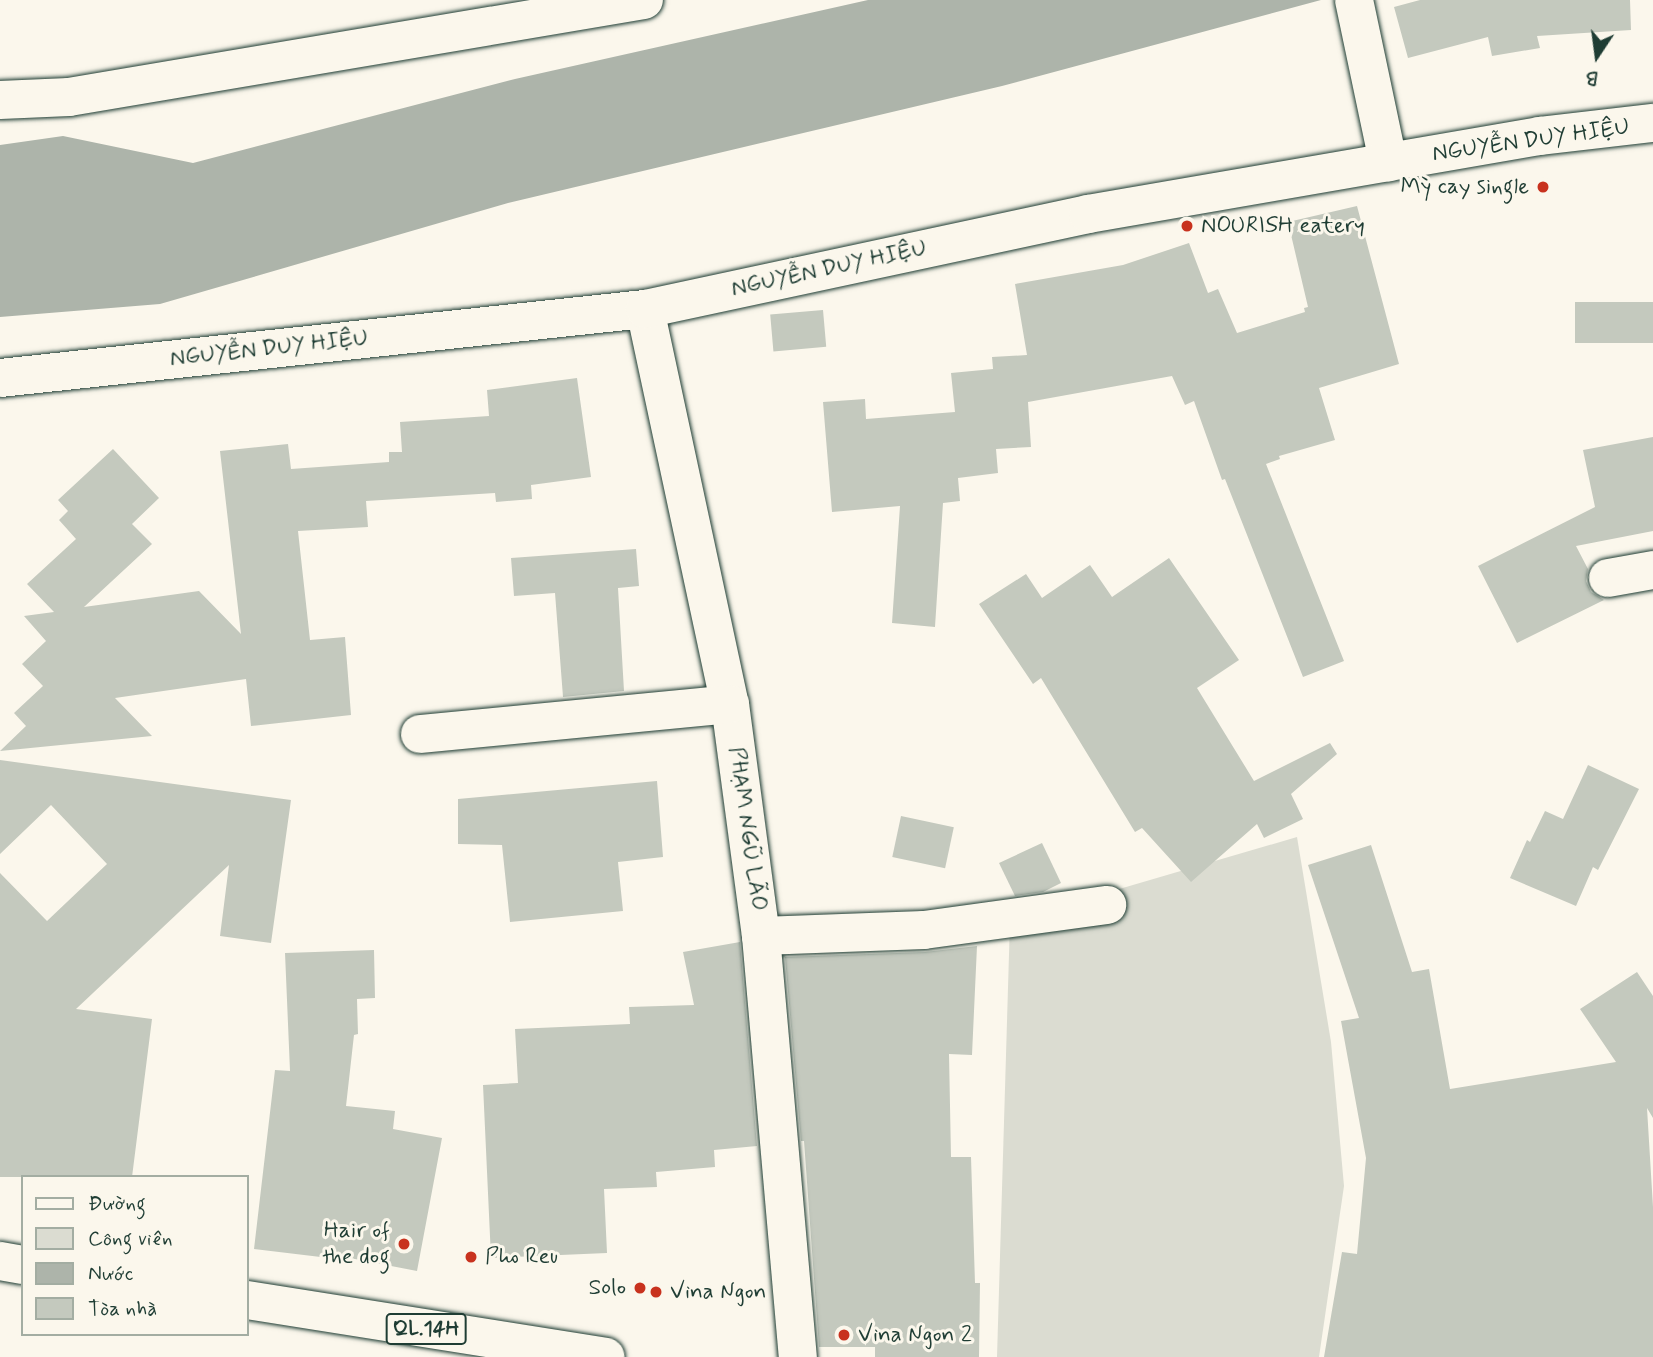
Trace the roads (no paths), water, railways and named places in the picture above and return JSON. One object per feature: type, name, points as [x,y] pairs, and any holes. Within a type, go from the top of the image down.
[{"type":"street","points":[[0,100],[69,97],[644,0]]},
{"type":"street","points":[[1354,0],[1388,162]]},
{"type":"street","name":"NGUYỄN DUY HIỆU","points":[[0,378],[645,309],[1088,214],[1541,136],[1653,123]]},
{"type":"street","name":"PHẠM NGŨ LÃO","points":[[645,309],[730,704],[761,936],[798,1357]]},
{"type":"street","points":[[1608,578],[1653,570]]},
{"type":"street","points":[[421,734],[730,704]]},
{"type":"street","points":[[761,936],[924,930],[1107,905]]},
{"type":"street","points":[[0,1261],[21,1265]]},
{"type":"street","name":"QL.14H","points":[[248,1300],[606,1357]]},
{"type":"water","points":[[868,0],[1321,0],[1002,86],[508,203],[160,304],[0,317],[0,145],[63,136],[193,163],[515,79]]},
{"type":"place","name":"Mỳ cay single","points":[[1543,187]]},
{"type":"place","name":"NOURISH eatery","points":[[1187,226]]},
{"type":"place","name":"Hair of the dog","points":[[404,1244]]},
{"type":"place","name":"Pho Reu","points":[[471,1257]]},
{"type":"place","name":"Solo","points":[[640,1288]]},
{"type":"place","name":"Vina Ngon","points":[[656,1292]]},
{"type":"place","name":"Vina Ngon 2","points":[[844,1335]]}]
